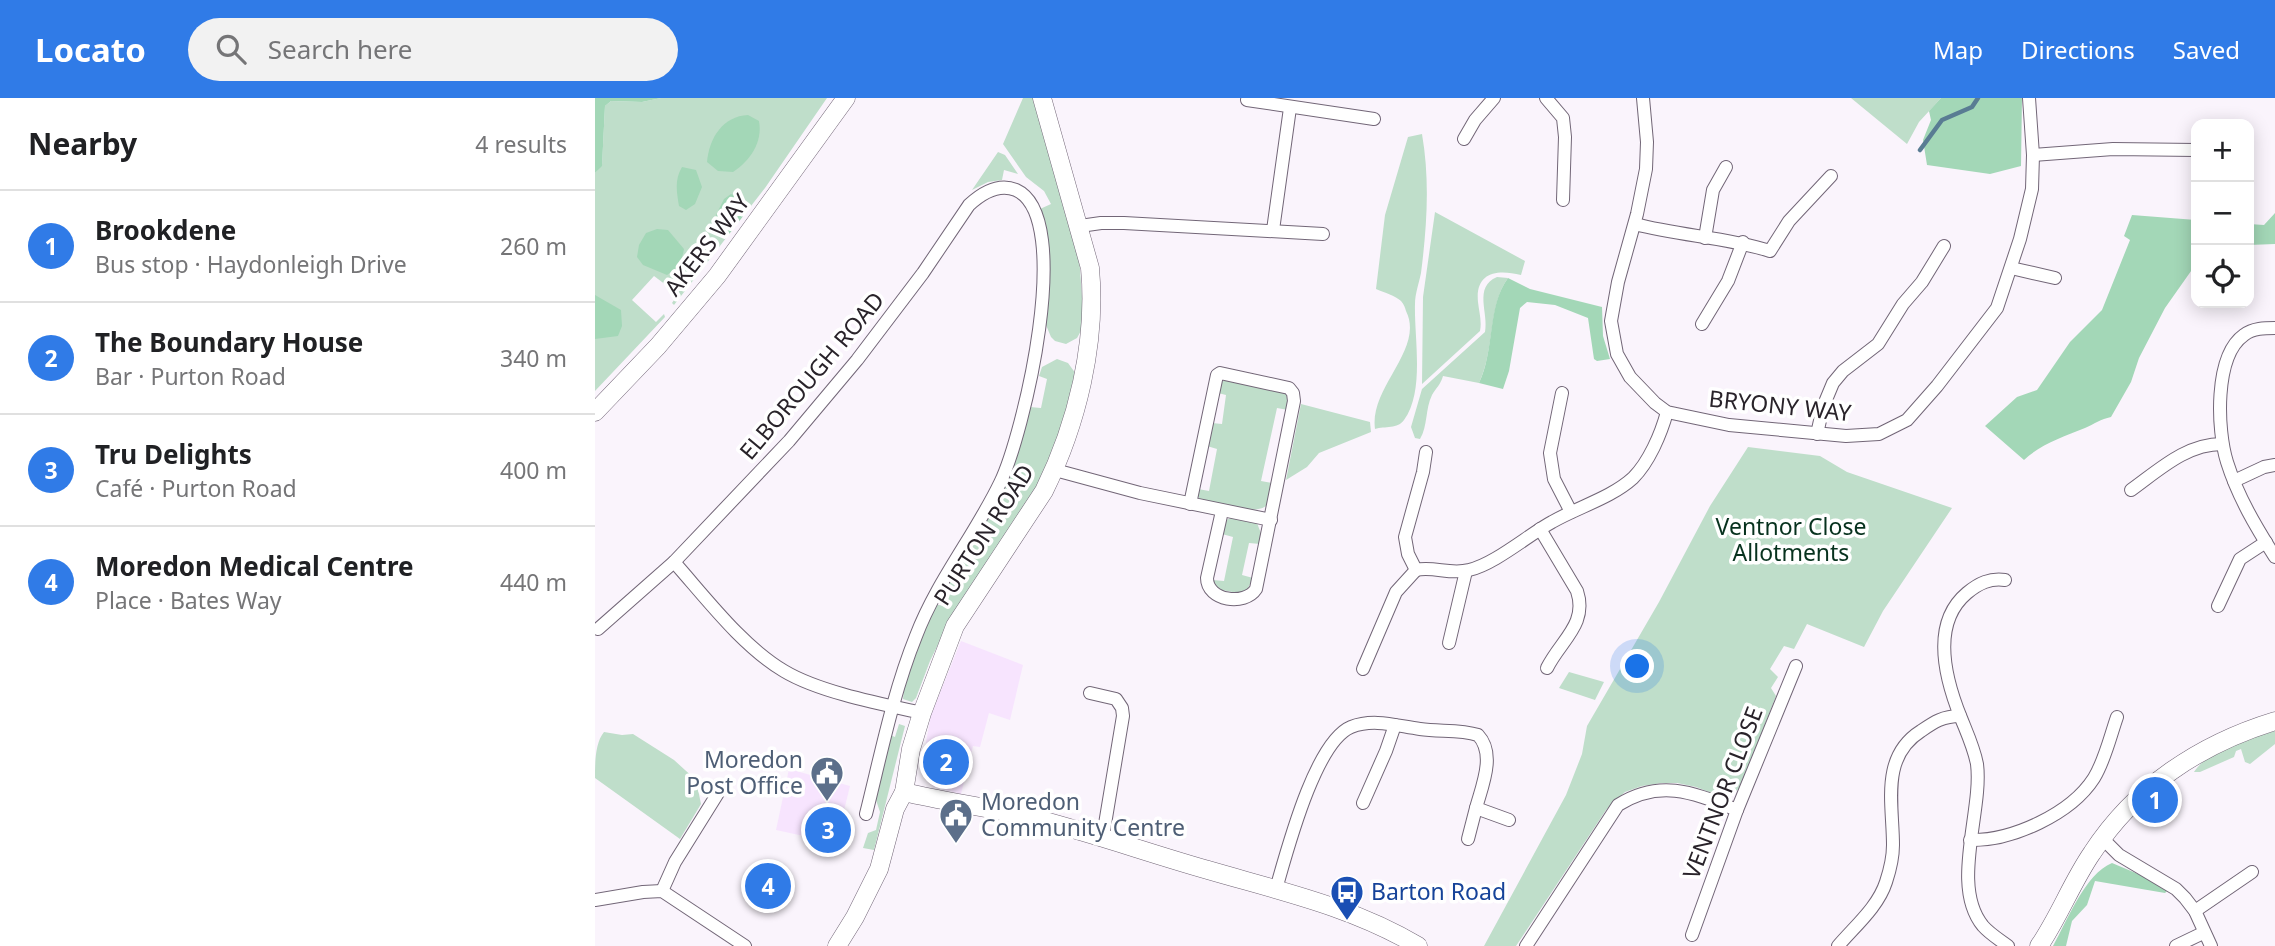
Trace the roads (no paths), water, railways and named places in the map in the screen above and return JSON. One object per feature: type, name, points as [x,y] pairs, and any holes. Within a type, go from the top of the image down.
[{"type":"street","name":"AKERS WAY","points":[[595,412],[658,346],[717,276],[846,98]]},
{"type":"street","name":"PURTON ROAD","points":[[837,946],[870,888],[882,859],[895,809],[904,792],[911,748],[955,626],[1027,520],[1055,470],[1078,397],[1090,337],[1091,283],[1080,226],[1042,98]]},
{"type":"street","points":[[1464,139],[1475,120],[1494,98]]},
{"type":"street","points":[[1546,98],[1563,118],[1565,128],[1563,200]]},
{"type":"street","points":[[1363,669],[1396,592],[1416,570],[1449,573],[1478,567],[1633,478],[1653,445],[1667,412],[1630,377],[1618,354],[1612,332],[1615,297],[1635,224],[1646,169],[1647,142],[1643,98]]},
{"type":"street","name":"BRYONY WAY","points":[[1667,412],[1729,425],[1817,434],[1870,435],[1907,420],[1997,308],[2011,268],[2032,189],[2033,155],[2029,98]]},
{"type":"street","points":[[1247,100],[1374,120]]},
{"type":"street","points":[[1273,230],[1290,108]]},
{"type":"street","points":[[2033,155],[2113,149],[2191,150]]},
{"type":"street","points":[[1705,238],[1713,190],[1726,167]]},
{"type":"street","points":[[1635,224],[1662,231],[1743,242],[1770,251],[1789,221],[1831,176]]},
{"type":"street","name":"ELBOROUGH ROAD","points":[[598,629],[674,562],[743,491],[823,401],[857,360],[977,198],[994,189],[1014,189],[1034,207],[1042,229]]},
{"type":"street","points":[[1080,226],[1112,223],[1323,234]]},
{"type":"street","name":"PURTON ROAD","points":[[866,814],[892,706],[906,661],[930,602],[1001,481],[1020,429],[1037,345],[1043,277],[1042,229]]},
{"type":"street","points":[[1702,324],[1728,281],[1743,242]]},
{"type":"street","points":[[1817,434],[1823,407],[1833,383],[1843,371],[1878,344],[1944,246]]},
{"type":"street","points":[[2011,268],[2055,278]]},
{"type":"street","points":[[2275,328],[2258,329],[2245,334],[2230,353],[2221,394],[2222,444],[2234,481],[2248,513],[2275,557]]},
{"type":"street","points":[[1190,504],[1217,375],[1220,373],[1289,388],[1294,398],[1271,520],[1253,593],[1243,599],[1211,593],[1208,587],[1207,578],[1222,511]]},
{"type":"street","points":[[1562,393],[1551,442],[1551,462],[1554,479],[1571,512]]},
{"type":"street","points":[[2131,491],[2184,452],[2203,445],[2222,444]]},
{"type":"street","points":[[1416,570],[1408,554],[1405,537],[1426,452]]},
{"type":"street","points":[[2234,481],[2256,470],[2275,465]]},
{"type":"street","points":[[1055,470],[1190,504],[1271,520]]},
{"type":"street","points":[[1540,529],[1577,591],[1580,602],[1578,622],[1555,652],[1547,668]]},
{"type":"street","points":[[2218,606],[2240,559],[2266,542]]},
{"type":"street","points":[[674,562],[748,643],[775,665],[816,684],[922,713]]},
{"type":"street","points":[[1449,643],[1466,571]]},
{"type":"street","points":[[2005,580],[1988,580],[1975,586],[1957,604],[1945,634],[1946,664],[1977,764],[1969,883],[1975,910],[1985,928],[2008,946]]},
{"type":"street","name":"VENTNOR CLOSE","points":[[1692,935],[1737,810],[1796,667]]},
{"type":"street","points":[[1090,693],[1116,699],[1122,708],[1123,716],[1103,836]]},
{"type":"street","points":[[1838,946],[1869,912],[1885,885],[1893,846],[1890,789],[1901,751],[1910,739],[1936,720],[1960,716]]},
{"type":"street","points":[[1970,840],[2008,835],[2071,805],[2094,778],[2117,717]]},
{"type":"street","points":[[2039,946],[2081,869],[2102,838],[2134,801],[2183,761],[2238,734],[2275,721]]},
{"type":"street","points":[[1276,889],[1312,780],[1329,747],[1340,734],[1350,728],[1370,723],[1478,735],[1485,745],[1485,776],[1468,839]]},
{"type":"street","points":[[1363,803],[1395,725]]},
{"type":"street","points":[[1526,946],[1618,805],[1654,790],[1672,789],[1687,791],[1737,810]]},
{"type":"street","points":[[904,792],[1026,816],[1103,836],[1206,870],[1332,906],[1415,945]]},
{"type":"street","points":[[662,891],[675,862],[719,793]]},
{"type":"street","points":[[1476,808],[1509,820]]},
{"type":"street","points":[[2102,838],[2119,855],[2176,889],[2195,911],[2211,946]]},
{"type":"street","points":[[2195,911],[2252,872]]},
{"type":"street","points":[[595,900],[662,891],[745,946]]},
{"type":"street","points":[[2176,946],[2203,933]]},
{"type":"waterway","points":[[1920,150],[1942,120],[1972,107],[1978,98]]},
{"type":"place","name":"The Boundary House","points":[[946,762]]},
{"type":"place","name":"Brookdene","points":[[2155,800]]},
{"type":"place","name":"Moredon Post Office","points":[[827,803]]},
{"type":"place","name":"Tru Delights","points":[[828,830]]},
{"type":"place","name":"Moredon Community Centre","points":[[956,845]]},
{"type":"place","name":"Moredon Medical Centre","points":[[768,886]]},
{"type":"place","name":"Barton Road","points":[[1347,922]]},
{"type":"park label","name":"Ventnor Close Allotments","points":[[1791,540]]}]
